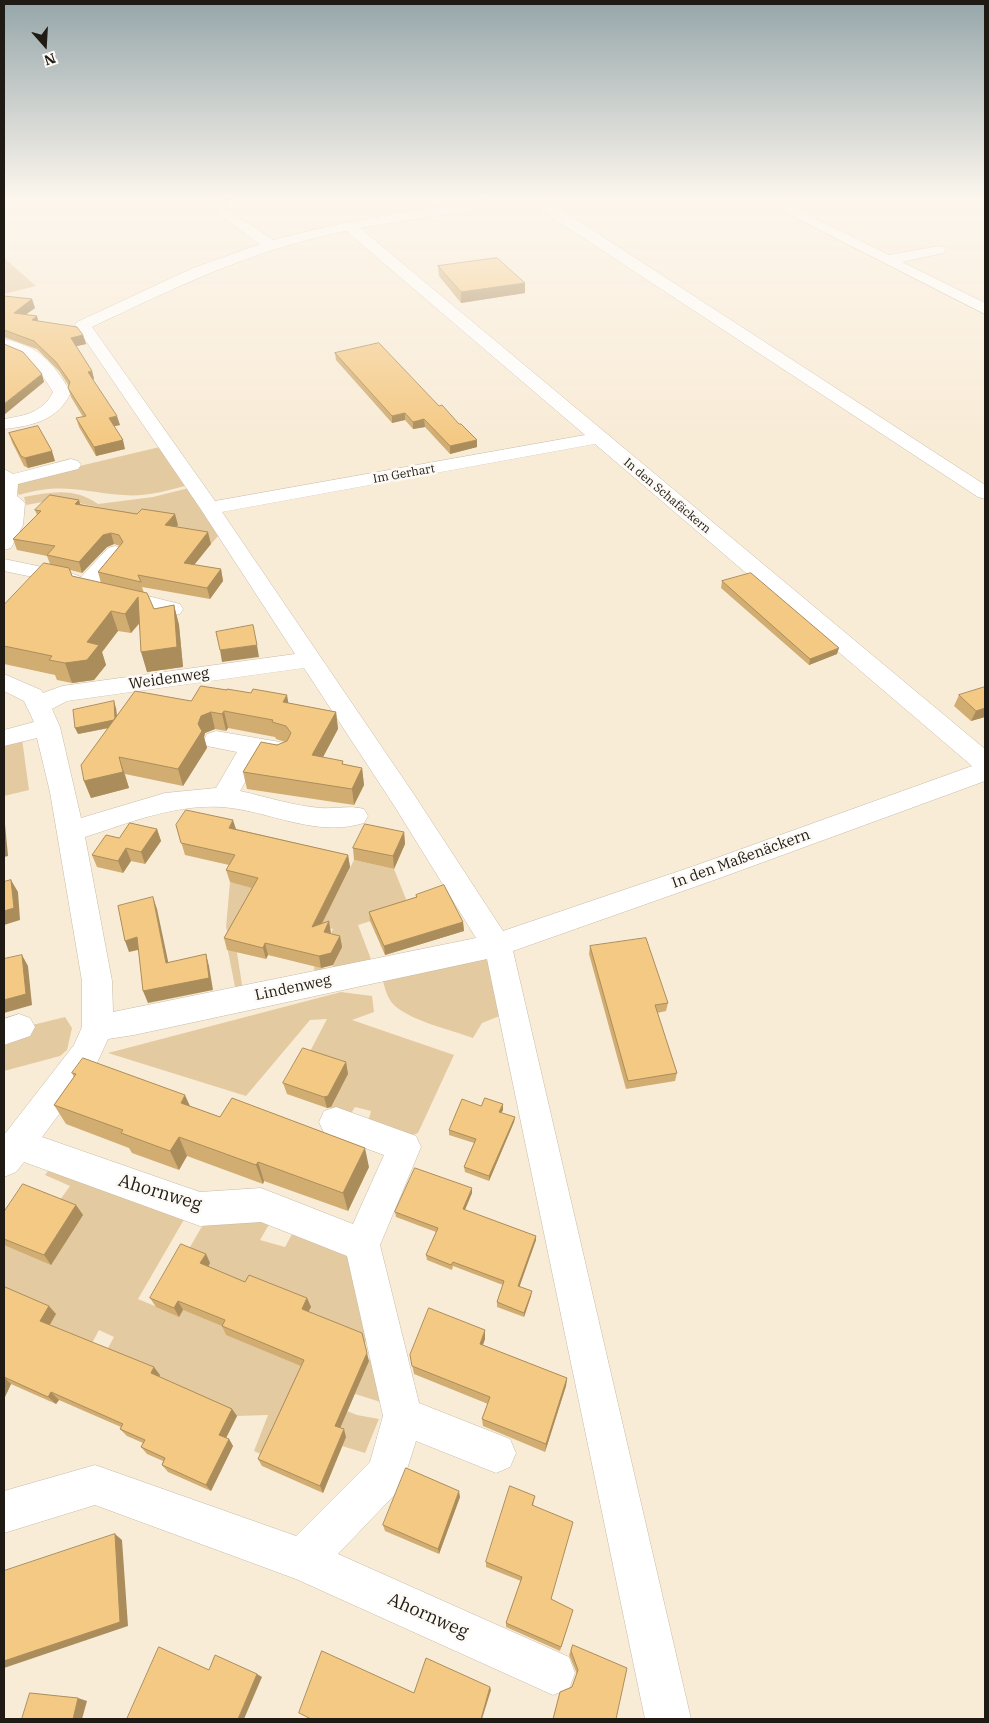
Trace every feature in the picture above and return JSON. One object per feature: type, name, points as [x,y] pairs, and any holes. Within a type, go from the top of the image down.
[{"type":"street","points":[[189,276],[83,325],[210,508],[404,800],[492,946],[502,958],[668,1719]]},
{"type":"street","name":"In den Schafäckern","points":[[408,276],[985,763]]},
{"type":"street","points":[[654,276],[985,493]]},
{"type":"street","points":[[920,276],[985,309]]},
{"type":"street","points":[[4,344],[28,349],[36,356],[62,392],[53,409],[46,414],[4,424]]},
{"type":"street","name":"Im Gerhart","points":[[210,508],[598,438]]},
{"type":"street","points":[[4,544],[14,528],[16,516],[15,503],[7,499],[6,478],[71,465]]},
{"type":"street","points":[[115,552],[88,582],[87,589],[172,608]]},
{"type":"street","points":[[4,565],[88,582]]},
{"type":"street","name":"Weidenweg","points":[[4,738],[44,716],[62,694],[301,661]]},
{"type":"street","points":[[4,682],[33,696],[44,716],[70,831],[97,981],[98,1027],[85,1055],[10,1153]]},
{"type":"street","points":[[216,740],[280,751]]},
{"type":"street","points":[[223,798],[249,754],[250,746]]},
{"type":"street","name":"In den Maßenäckern","points":[[492,946],[707,872],[985,772]]},
{"type":"street","points":[[70,831],[159,805],[188,800],[223,798],[321,819],[341,820],[355,816]]},
{"type":"street","name":"Lindenweg","points":[[98,1027],[134,1022],[492,946]]},
{"type":"street","points":[[303,1560],[387,1474],[403,1416],[362,1245],[410,1144],[336,1122]]},
{"type":"street","name":"Ahornweg","points":[[10,1153],[200,1209],[261,1205],[362,1245]]},
{"type":"street","points":[[403,1416],[496,1452]]},
{"type":"street","name":"Ahornweg","points":[[4,1512],[95,1485],[303,1560],[553,1673]]},
{"type":"shaded area","points":[[4,276],[25,276],[36,286],[4,294]]},
{"type":"shaded area","points":[[164,446],[188,485],[139,495],[60,488],[19,495],[12,482]]},
{"type":"shaded area","points":[[189,488],[219,535],[211,544],[162,544],[177,525],[74,502],[54,500],[26,505],[24,497],[62,492],[80,495],[98,504],[153,497]]},
{"type":"shaded area","points":[[22,739],[29,790],[4,796],[4,743]]},
{"type":"shaded area","points":[[354,860],[394,869],[410,909],[358,925],[374,967],[315,980],[314,966],[331,970],[341,948],[326,944],[333,929],[309,923],[236,946],[243,991],[236,992],[227,946],[231,945],[226,927],[230,882],[332,903]]},
{"type":"shaded area","points":[[494,957],[507,1013],[482,1023],[473,1038],[421,1021],[402,1011],[390,1000],[382,978]]},
{"type":"shaded area","points":[[341,992],[372,996],[374,1012],[352,1020],[454,1055],[418,1133],[398,1141],[366,1129],[371,1111],[355,1107],[350,1115],[330,1109],[348,1074],[306,1059],[327,1019],[310,1020],[246,1096],[108,1053]]},
{"type":"shaded area","points":[[65,1017],[72,1028],[67,1050],[60,1056],[4,1071],[4,1032]]},
{"type":"shaded area","points":[[53,1164],[186,1216],[138,1299],[179,1316],[183,1310],[207,1319],[205,1273],[210,1263],[186,1254],[201,1228],[214,1216],[271,1221],[260,1240],[285,1247],[296,1227],[352,1248],[390,1405],[355,1394],[375,1346],[327,1326],[327,1403],[357,1415],[379,1419],[365,1453],[342,1446],[267,1457],[254,1451],[268,1415],[237,1416],[157,1381],[160,1375],[76,1407],[114,1337],[99,1330],[90,1347],[47,1329],[56,1314],[4,1310],[4,1245],[57,1204],[70,1186],[45,1175]]},
{"type":"building","points":[[447,276],[518,276],[525,283],[461,292]]},
{"type":"building","points":[[4,296],[32,299],[14,313],[37,316],[32,320],[77,327],[83,335],[71,338],[92,371],[88,372],[117,416],[109,418],[123,440],[94,447],[76,418],[86,416],[68,388],[70,382],[56,362],[34,341],[4,330]]},
{"type":"building","points":[[379,343],[439,406],[442,405],[477,440],[450,446],[424,419],[413,422],[405,413],[392,416],[335,353]]},
{"type":"building","points":[[4,344],[23,352],[42,374],[4,404]]},
{"type":"building","points":[[38,426],[52,451],[25,458],[21,456],[9,433]]},
{"type":"building","points":[[50,495],[79,500],[75,504],[137,514],[142,509],[175,514],[165,525],[208,532],[184,563],[221,569],[207,588],[138,575],[141,582],[98,572],[123,542],[119,535],[111,533],[103,535],[79,562],[47,555],[55,546],[13,539],[41,511],[35,510]]},
{"type":"building","points":[[44,563],[69,568],[72,576],[147,593],[154,609],[174,605],[177,647],[141,652],[138,597],[125,614],[111,611],[87,642],[99,645],[87,660],[65,663],[49,660],[52,656],[4,646],[4,605]]},
{"type":"building","points":[[751,573],[839,648],[810,659],[722,581]]},
{"type":"building","points":[[253,625],[257,645],[220,650],[216,632]]},
{"type":"building","points":[[201,686],[251,693],[253,689],[287,695],[283,702],[336,712],[312,755],[343,761],[342,764],[362,768],[352,789],[243,772],[261,742],[277,745],[287,741],[291,733],[286,726],[272,722],[273,720],[224,711],[222,714],[211,712],[201,716],[198,724],[202,731],[178,769],[119,757],[123,772],[84,781],[81,765],[135,691],[191,701]]},
{"type":"building","points":[[985,687],[985,708],[976,711],[959,695]]},
{"type":"building","points":[[114,701],[114,720],[75,728],[73,710]]},
{"type":"building","points":[[186,810],[233,820],[229,828],[348,855],[312,927],[329,921],[324,932],[340,936],[331,953],[319,956],[265,943],[263,948],[224,938],[258,878],[226,870],[235,855],[181,843],[176,825]]},
{"type":"building","points":[[130,823],[157,829],[141,852],[126,848],[118,861],[92,855],[106,835],[119,838]]},
{"type":"building","points":[[365,824],[404,832],[393,856],[353,848]]},
{"type":"building","points":[[11,880],[14,908],[4,911],[4,882]]},
{"type":"building","points":[[444,885],[463,922],[384,946],[369,912],[417,897],[416,895]]},
{"type":"building","points":[[153,897],[166,963],[206,954],[209,978],[143,991],[137,937],[125,941],[118,906]]},
{"type":"building","points":[[646,938],[668,1003],[655,1005],[677,1073],[628,1081],[590,946]]},
{"type":"building","points":[[22,955],[26,994],[4,1000],[4,959]]},
{"type":"building","points":[[303,1048],[346,1062],[328,1096],[324,1097],[283,1083]]},
{"type":"building","points":[[83,1058],[185,1095],[181,1103],[220,1117],[232,1098],[365,1148],[343,1193],[258,1162],[256,1165],[179,1137],[170,1151],[121,1133],[123,1130],[54,1105],[76,1074],[72,1073]]},
{"type":"building","points":[[485,1098],[503,1104],[499,1112],[515,1117],[489,1176],[464,1167],[476,1139],[449,1130],[462,1099],[481,1106]]},
{"type":"building","points":[[415,1168],[472,1188],[463,1209],[536,1236],[518,1286],[532,1291],[524,1313],[497,1302],[504,1281],[453,1262],[451,1265],[426,1255],[438,1228],[395,1212]]},
{"type":"building","points":[[23,1184],[76,1205],[44,1255],[4,1239],[4,1212]]},
{"type":"building","points":[[181,1244],[206,1254],[200,1263],[245,1282],[249,1275],[307,1298],[302,1309],[362,1333],[367,1353],[335,1426],[344,1429],[320,1486],[258,1459],[304,1360],[222,1326],[225,1320],[178,1301],[174,1308],[150,1298]]},
{"type":"building","points":[[5,1287],[49,1306],[40,1321],[154,1367],[151,1373],[232,1409],[219,1435],[229,1439],[206,1485],[162,1465],[165,1458],[141,1447],[145,1440],[120,1429],[123,1424],[51,1392],[48,1397],[4,1377]]},
{"type":"building","points":[[429,1308],[485,1330],[480,1344],[567,1378],[546,1444],[482,1419],[490,1397],[412,1366],[410,1355]]},
{"type":"building","points":[[406,1468],[459,1491],[438,1549],[383,1525]]},
{"type":"building","points":[[510,1486],[535,1496],[532,1505],[573,1522],[551,1599],[573,1610],[561,1647],[506,1623],[522,1577],[486,1562]]},
{"type":"building","points":[[115,1534],[120,1622],[4,1661],[4,1571]]},
{"type":"building","points":[[573,1645],[627,1668],[616,1719],[553,1719],[560,1692],[572,1687],[578,1670],[571,1651]]},
{"type":"building","points":[[159,1647],[209,1670],[215,1655],[257,1674],[238,1719],[127,1719]]},
{"type":"building","points":[[322,1651],[414,1693],[426,1658],[490,1687],[481,1719],[311,1719],[299,1713]]},
{"type":"building","points":[[30,1693],[78,1698],[73,1719],[22,1719]]}]
